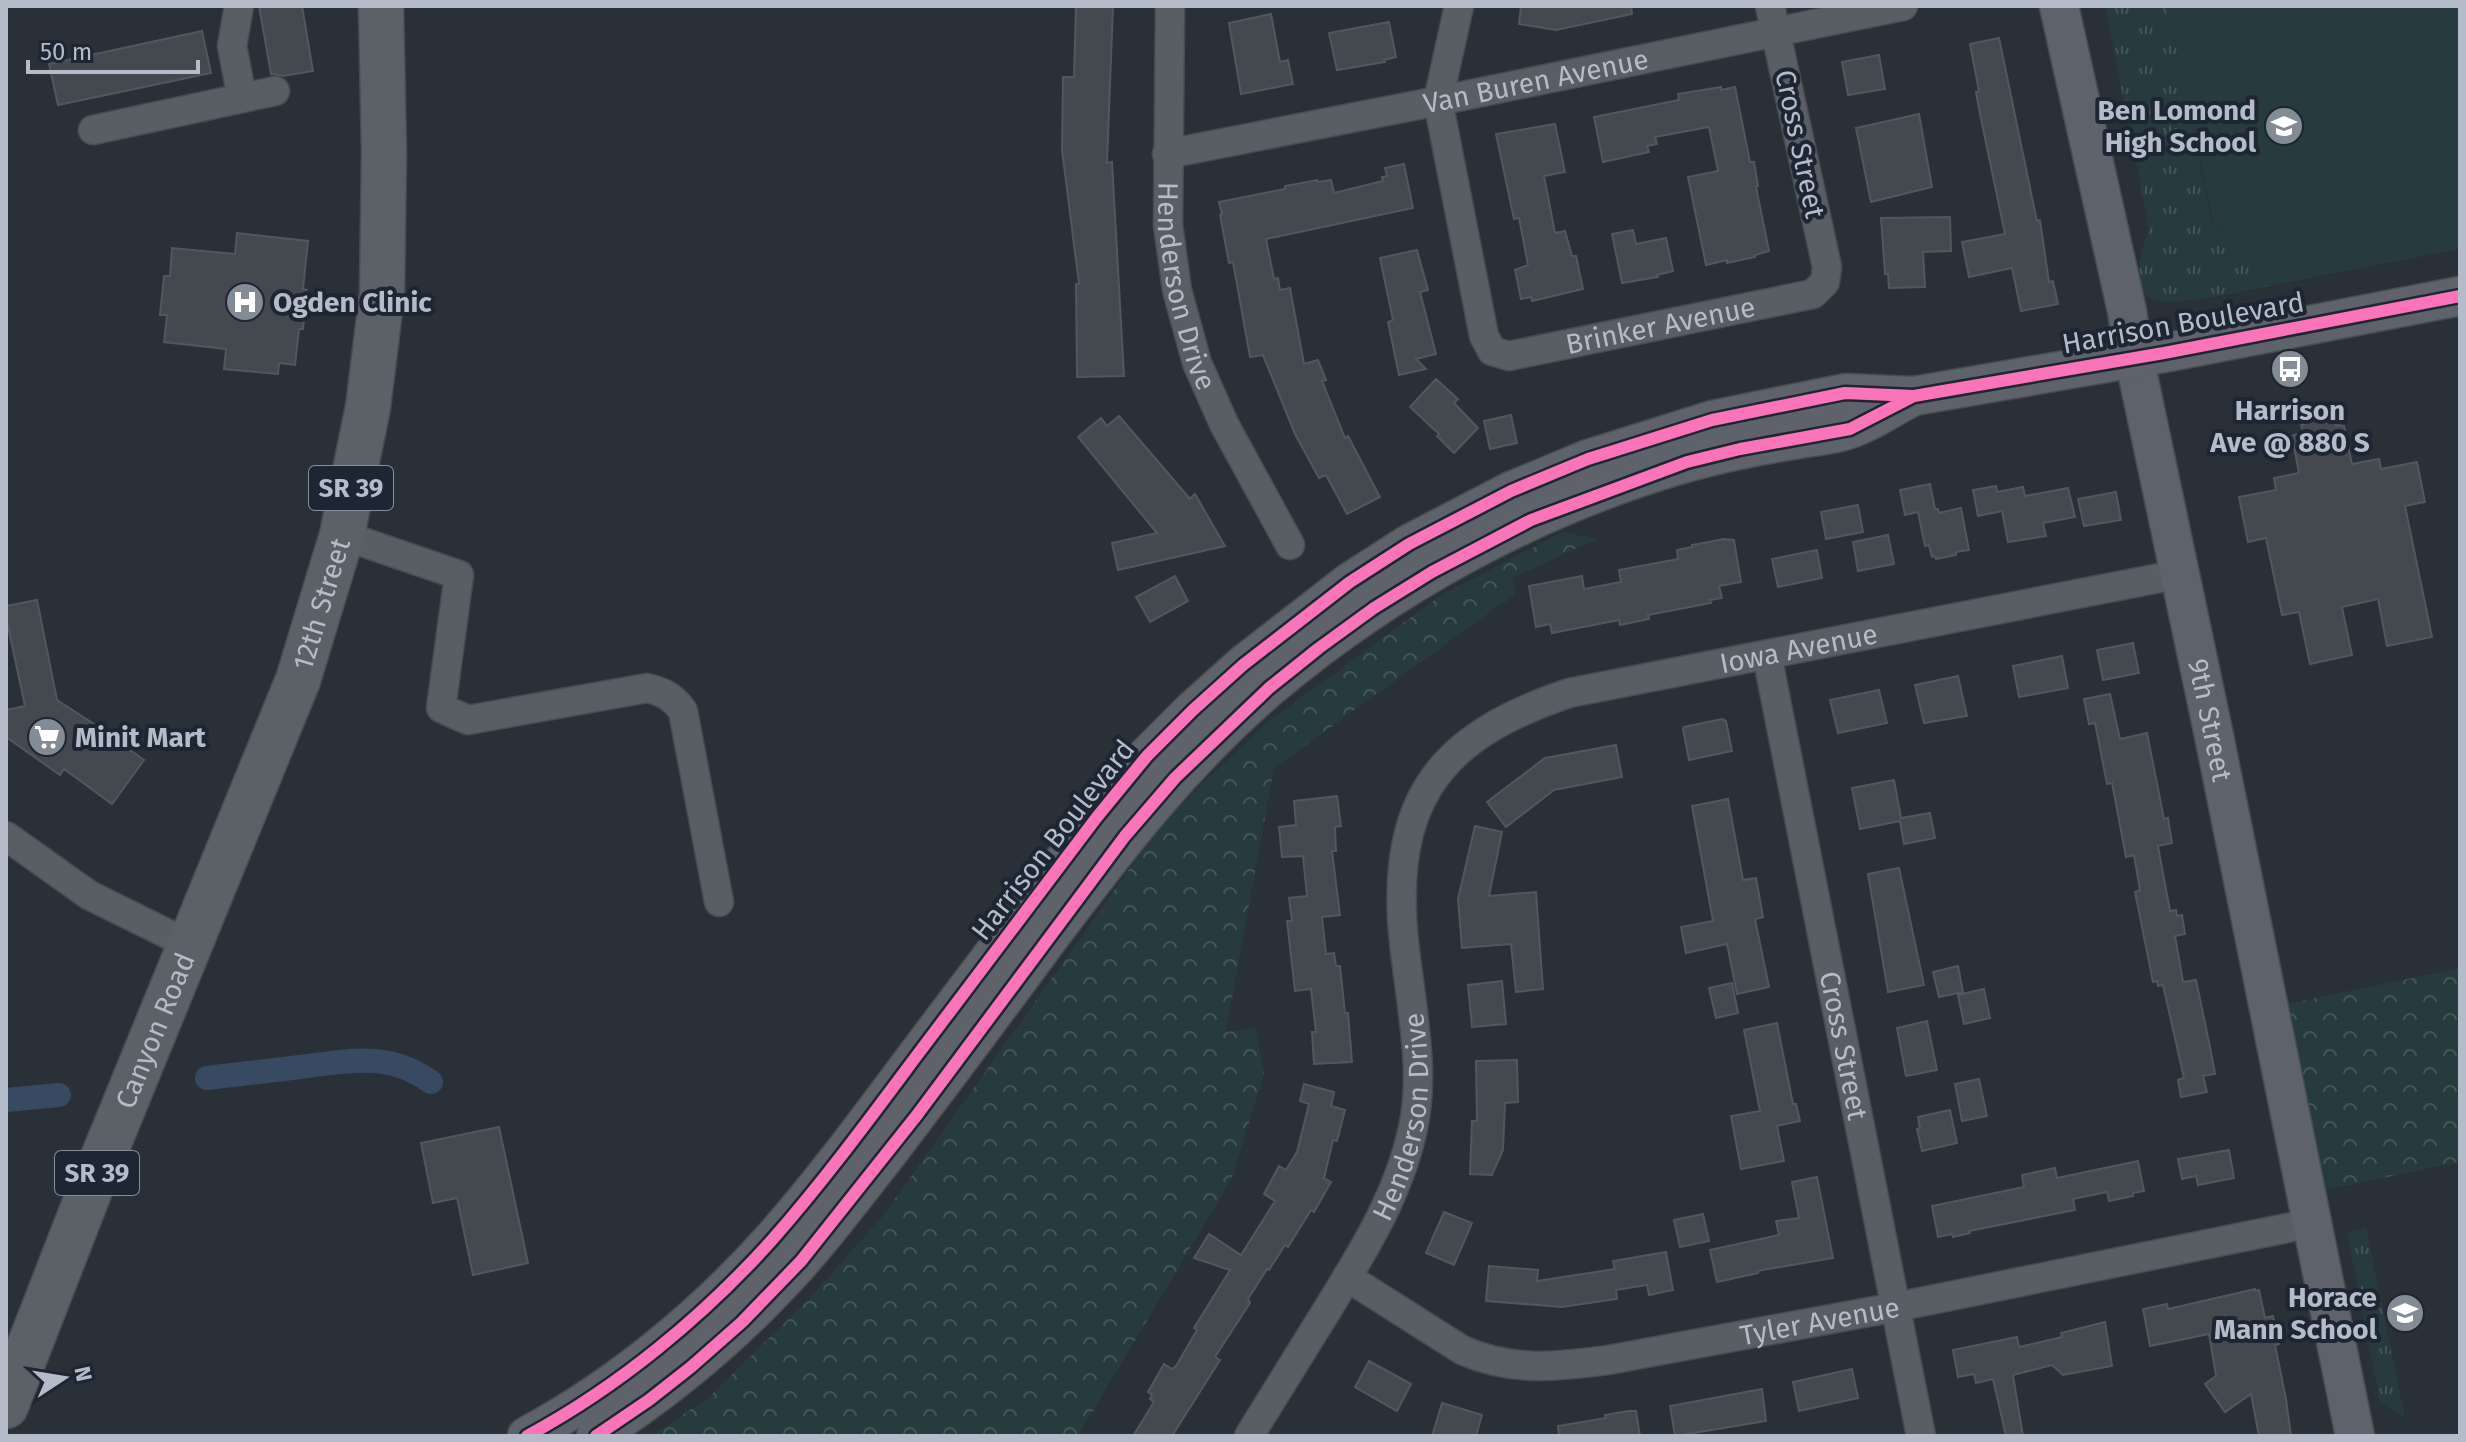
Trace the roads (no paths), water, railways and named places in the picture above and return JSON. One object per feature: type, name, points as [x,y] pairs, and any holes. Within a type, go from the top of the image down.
[{"type":"main road","name":"12th Street","points":[[190,945],[298,680],[342,535],[368,407],[382,294],[384,153],[381,6]]},
{"type":"main road","name":"9th Street","points":[[2059,6],[2127,311],[2355,1436]]},
{"type":"main road","name":"Harrison Boulevard","points":[[527,1436],[631,1369],[698,1313],[740,1273],[802,1205],[1097,817],[1147,756],[1243,665],[1350,582],[1409,544],[1511,491],[1588,459],[1680,428],[1845,393],[1914,396],[2460,296]]},
{"type":"main road","name":"Harrison Boulevard","points":[[596,1436],[691,1367],[742,1322],[801,1261],[907,1127],[1125,836],[1175,778],[1269,688],[1319,648],[1374,608],[1432,572],[1531,520],[1687,462],[1850,429],[1914,396]]},
{"type":"main road","name":"Canyon Road","points":[[9,1412],[95,1177],[190,945]]},
{"type":"street","points":[[239,6],[232,46],[242,98]]},
{"type":"street","name":"Henderson Drive","points":[[1170,6],[1168,225],[1177,290],[1197,363],[1224,424],[1290,545]]},
{"type":"street","points":[[1438,101],[1459,6]]},
{"type":"street","name":"Van Buren Avenue","points":[[1167,154],[1438,101],[1772,19],[1903,6]]},
{"type":"street","name":"Cross Street","points":[[1772,19],[1827,267],[1825,282]]},
{"type":"street","points":[[93,130],[275,91]]},
{"type":"street","name":"Brinker Avenue","points":[[1438,101],[1484,336],[1492,351],[1509,356],[1813,294],[1825,282]]},
{"type":"street","points":[[342,535],[459,575],[441,708],[468,720],[647,688],[674,699],[683,711],[719,902]]},
{"type":"street","name":"Iowa Avenue","points":[[1439,769],[1458,749],[1484,731],[1569,693],[2180,574]]},
{"type":"street","name":"Cross Street","points":[[1767,655],[1921,1436]]},
{"type":"street","name":"Henderson Drive","points":[[1249,1436],[1364,1250],[1395,1189],[1413,1128],[1419,1061],[1402,919],[1404,853],[1423,796],[1439,769]]},
{"type":"street","name":"Canyon Road","points":[[6,836],[89,895],[190,945]]},
{"type":"street","name":"Tyler Avenue","points":[[1347,1277],[1462,1350],[1501,1364],[1563,1366],[1896,1307],[2312,1223]]},
{"type":"waterway","points":[[207,1078],[367,1061],[399,1066],[431,1082]]},
{"type":"waterway","points":[[6,1100],[59,1095]]},
{"type":"place","name":"Ben Lomond High School","points":[[2284,126]]},
{"type":"place","name":"Ogden Clinic","points":[[245,302]]},
{"type":"place","name":"Harrison Ave @ 880 S","points":[[2290,369]]},
{"type":"place","name":"Minit Mart","points":[[47,737]]},
{"type":"place","name":"Horace Mann School","points":[[2405,1313]]}]
